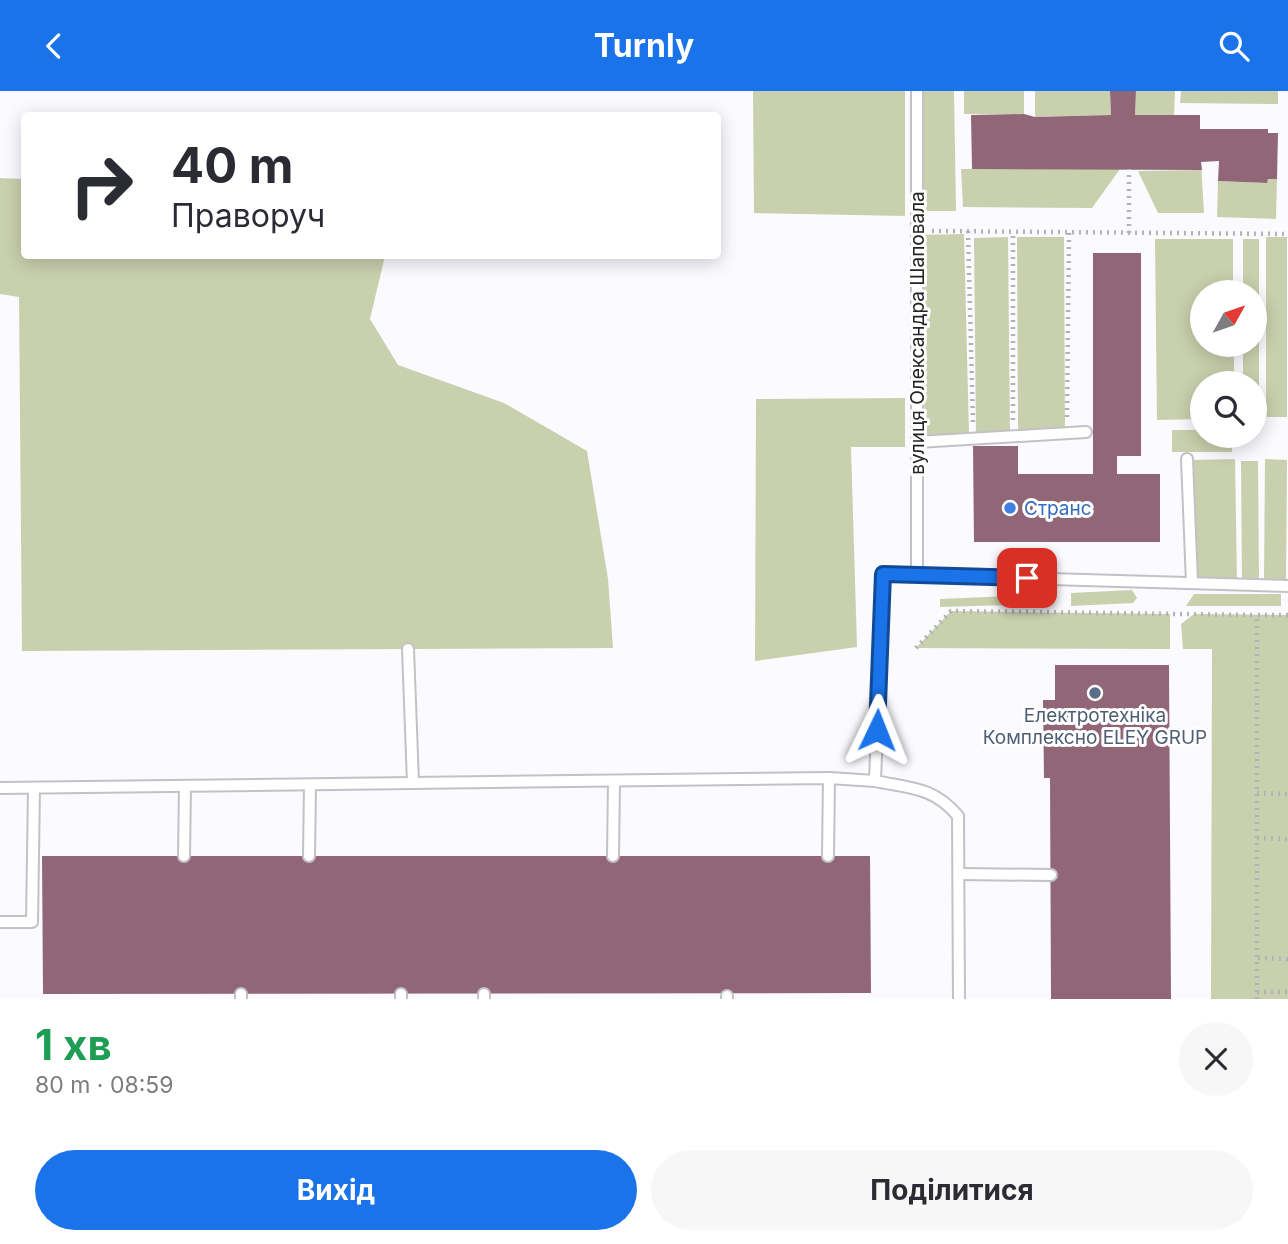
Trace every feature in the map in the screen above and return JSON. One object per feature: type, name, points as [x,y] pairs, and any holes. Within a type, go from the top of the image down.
[{"type":"lane","name":"вулиця Олександра Шаповала","points":[[917,91],[917,575]]},
{"type":"lane","points":[[917,442],[1086,432]]},
{"type":"lane","points":[[1187,459],[1192,583]]},
{"type":"lane","points":[[875,782],[883,574],[1288,586]]},
{"type":"lane","points":[[408,649],[413,783]]},
{"type":"lane","points":[[828,856],[829,778]]},
{"type":"lane","points":[[0,788],[829,778],[875,782],[930,792],[945,801],[958,816],[959,999]]},
{"type":"lane","points":[[613,856],[614,781]]},
{"type":"lane","points":[[309,856],[310,785]]},
{"type":"lane","points":[[184,856],[185,786]]},
{"type":"lane","points":[[0,922],[32,922],[34,788]]},
{"type":"lane","points":[[959,874],[1051,875]]},
{"type":"path","points":[[1129,169],[1129,233]]},
{"type":"path","points":[[916,231],[1288,234]]},
{"type":"path","points":[[968,231],[974,439]]},
{"type":"path","points":[[1013,232],[1013,436]]},
{"type":"path","points":[[1066,433],[1069,232]]},
{"type":"path","points":[[916,648],[951,611],[1288,615]]},
{"type":"path","points":[[1257,615],[1258,999]]},
{"type":"path","points":[[1257,793],[1288,794]]},
{"type":"path","points":[[1257,838],[1288,839]]},
{"type":"path","points":[[1258,958],[1288,959]]},
{"type":"path","points":[[1258,992],[1288,992]]},
{"type":"green space","points":[[753,91],[905,91],[905,216],[754,213]]},
{"type":"green space","points":[[920,91],[954,91],[956,211],[919,211]]},
{"type":"green space","points":[[964,91],[1024,91],[1024,114],[964,114]]},
{"type":"green space","points":[[1035,91],[1110,91],[1111,115],[1035,117]]},
{"type":"green space","points":[[1136,91],[1175,91],[1174,116],[1135,115]]},
{"type":"green space","points":[[1181,91],[1278,91],[1278,104],[1180,103]]},
{"type":"green space","points":[[1201,162],[1204,213],[1158,213],[1138,171],[1201,170]]},
{"type":"green space","points":[[961,169],[1120,169],[1092,208],[963,207]]},
{"type":"green space","points":[[0,178],[21,179],[21,259],[384,259],[370,319],[398,365],[504,403],[587,451],[608,579],[613,648],[22,651],[19,297],[0,294]]},
{"type":"green space","points":[[1268,179],[1277,179],[1276,219],[1217,217],[1218,181],[1267,183]]},
{"type":"green space","points":[[964,234],[969,434],[925,435],[920,235]]},
{"type":"green space","points":[[1008,237],[1010,434],[976,435],[974,238]]},
{"type":"green space","points":[[1017,237],[1064,237],[1065,431],[1018,431]]},
{"type":"green space","points":[[1266,237],[1287,237],[1287,417],[1267,417]]},
{"type":"green space","points":[[1155,239],[1233,239],[1233,280],[1190,280],[1190,357],[1234,357],[1234,371],[1190,371],[1190,419],[1157,420]]},
{"type":"green space","points":[[1243,239],[1259,239],[1259,280],[1243,280]]},
{"type":"green space","points":[[1243,357],[1259,357],[1259,371],[1243,371]]},
{"type":"green space","points":[[905,398],[905,447],[851,447],[857,647],[755,661],[756,399]]},
{"type":"green space","points":[[1172,430],[1190,430],[1190,448],[1232,448],[1232,452],[1172,452]]},
{"type":"green space","points":[[1235,459],[1237,582],[1193,583],[1191,460]]},
{"type":"green space","points":[[1265,459],[1287,460],[1286,582],[1264,581]]},
{"type":"green space","points":[[1241,461],[1258,461],[1259,582],[1242,582]]},
{"type":"green space","points":[[1132,590],[1137,598],[1133,603],[1071,606],[1071,593]]},
{"type":"green space","points":[[1194,594],[1281,594],[1281,606],[1186,606]]},
{"type":"green space","points":[[1010,596],[1010,605],[940,607],[940,599]]},
{"type":"green space","points":[[951,611],[1170,614],[1170,649],[916,648]]},
{"type":"green space","points":[[1194,614],[1288,615],[1288,999],[1211,999],[1212,649],[1183,649],[1181,624]]},
{"type":"building","points":[[1110,91],[1136,91],[1135,115],[1200,115],[1200,129],[1268,129],[1268,133],[1278,133],[1277,179],[1268,179],[1267,183],[1218,181],[1219,161],[1201,162],[1202,170],[972,169],[971,115],[1111,115]]},
{"type":"building","points":[[1093,253],[1141,253],[1141,456],[1117,456],[1117,474],[1160,474],[1160,542],[974,542],[973,446],[1018,446],[1018,474],[1093,474]]},
{"type":"building","points":[[1055,665],[1169,665],[1171,999],[1051,999],[1050,778],[1044,778],[1043,700],[1055,700]]},
{"type":"building","points":[[42,856],[870,856],[871,993],[43,994]]},
{"type":"place","name":"Странс","points":[[1010,508]]},
{"type":"place","name":"Електротехніка Комплексно ELEY GRUP","points":[[1095,693]]},
{"type":"route","points":[[877,730],[883,574],[1027,578]]}]
